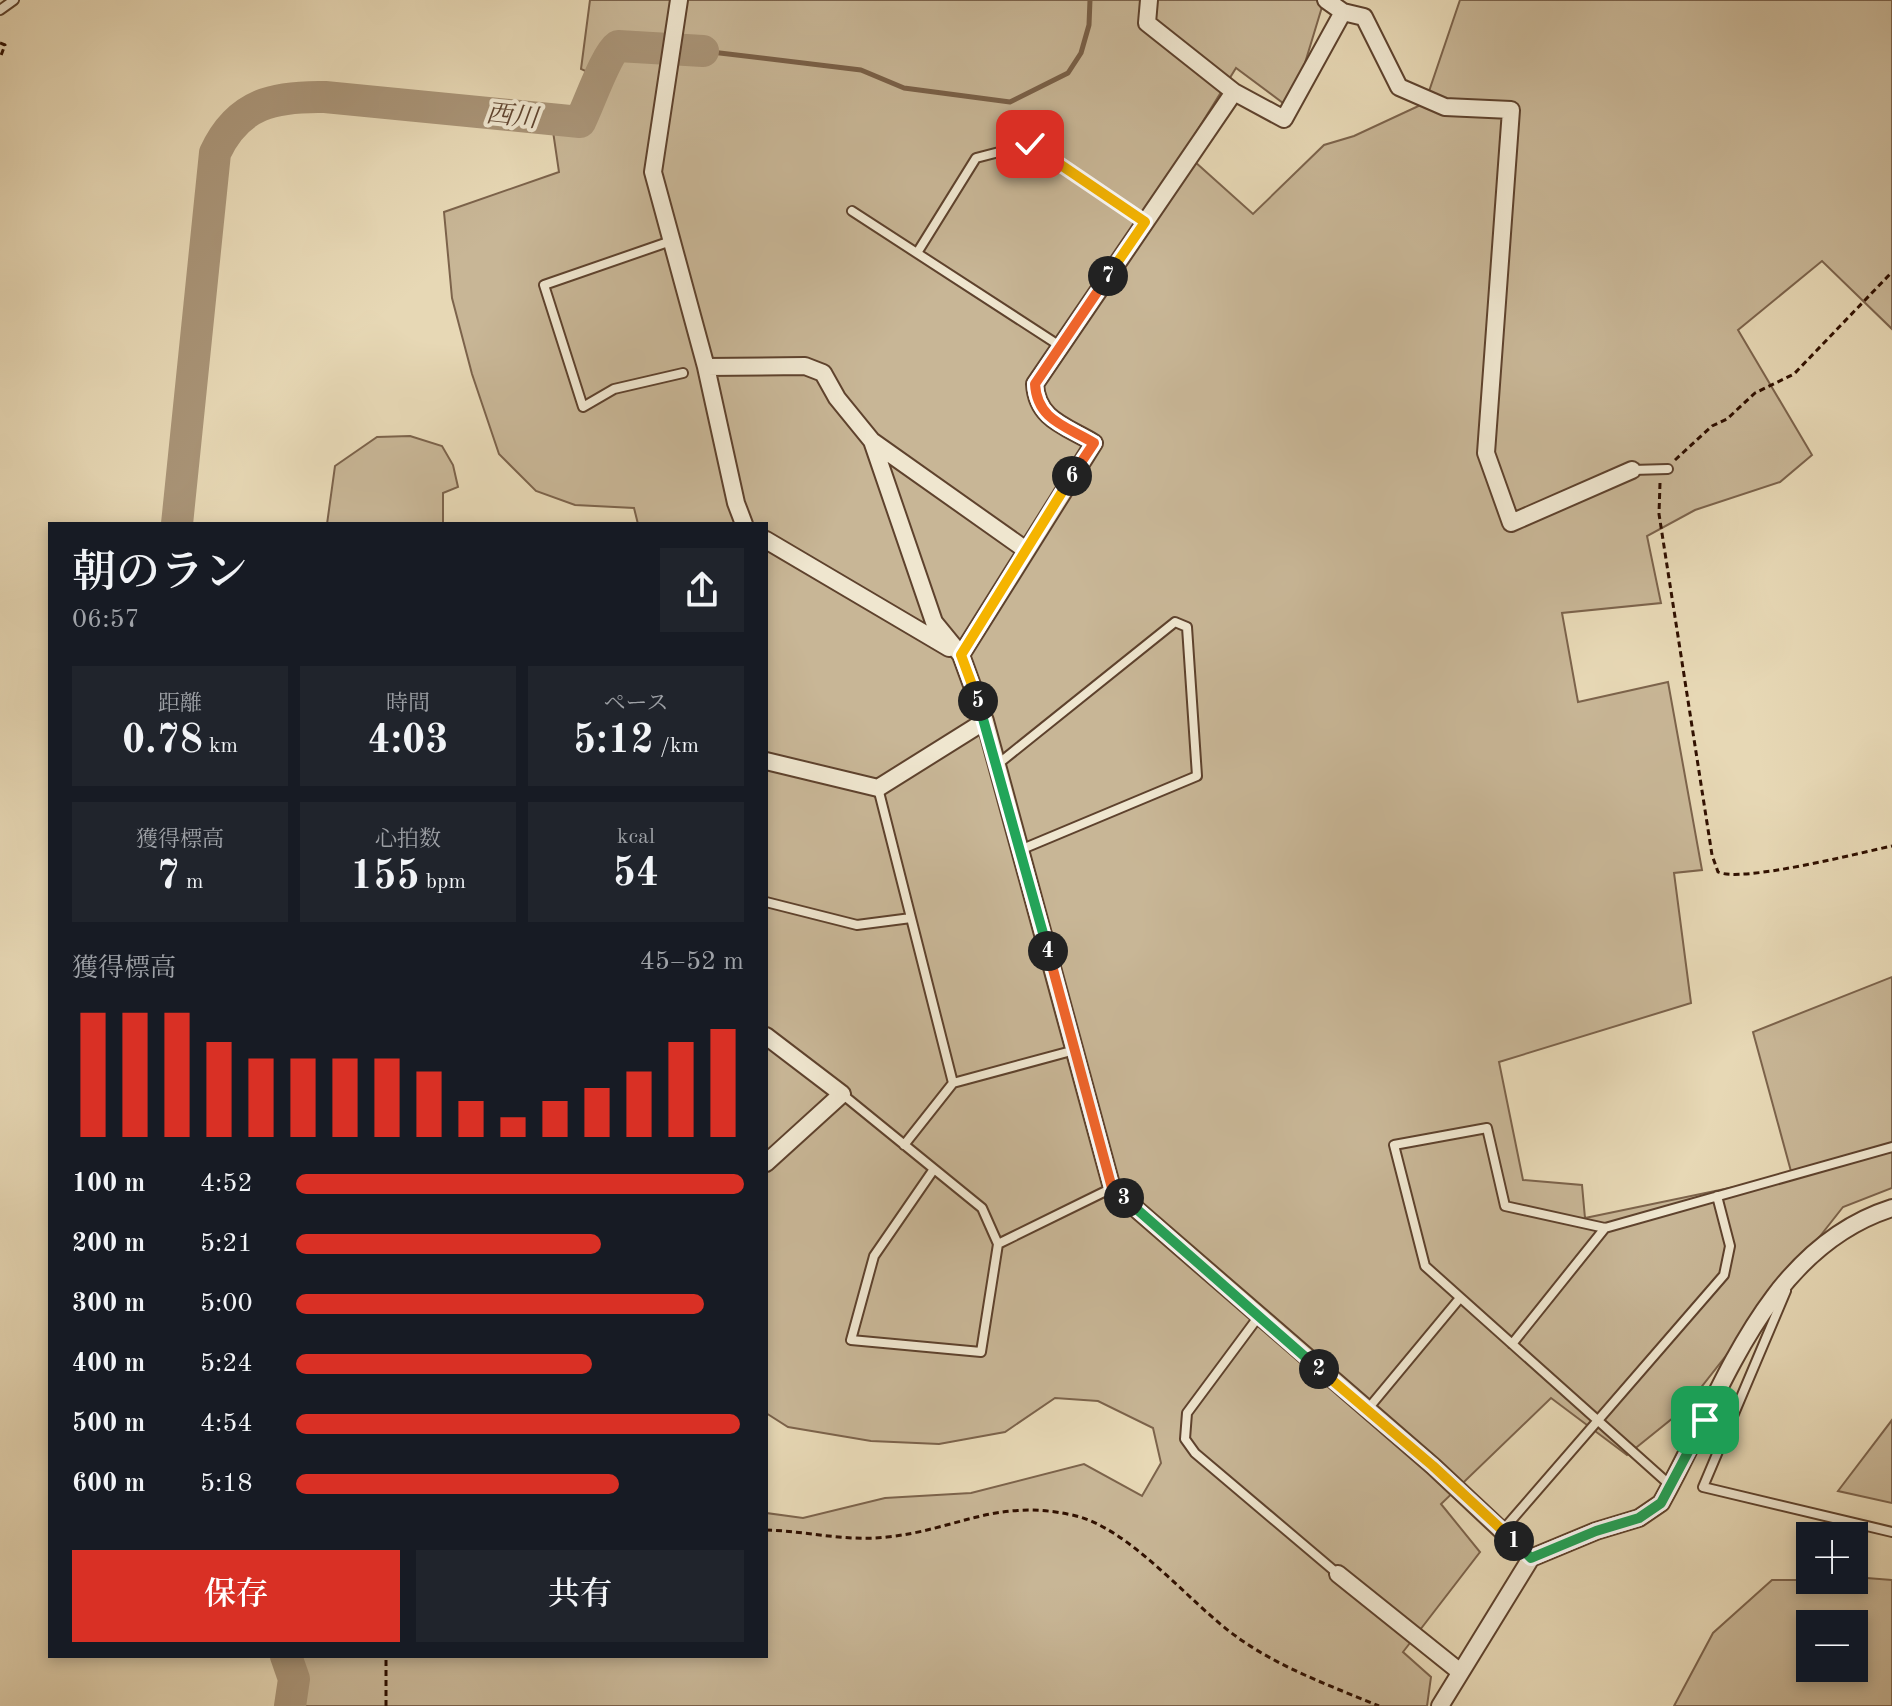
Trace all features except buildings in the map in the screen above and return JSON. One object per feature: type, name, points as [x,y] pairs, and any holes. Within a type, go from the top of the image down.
[{"type":"street","points":[[679,0],[653,172],[706,367],[736,503],[743,522]]},
{"type":"street","points":[[1149,0],[1147,23],[1234,92],[1284,119],[1343,12]]},
{"type":"street","points":[[1326,0],[1343,12],[1364,17],[1399,87],[1445,107],[1511,110],[1486,453],[1511,523],[1632,470]]},
{"type":"street","points":[[961,655],[1094,443],[1042,412],[1036,400],[1035,384],[1234,92]]},
{"type":"street","points":[[706,367],[805,366],[823,373],[837,398],[872,441],[1026,550]]},
{"type":"street","points":[[872,441],[934,622],[961,655],[985,721],[1112,1188],[1433,1466],[1531,1558]]},
{"type":"street","points":[[768,541],[961,655]]},
{"type":"street","points":[[768,761],[878,788],[985,721]]},
{"type":"street","points":[[768,1038],[842,1094],[768,1161]]},
{"type":"street","points":[[1440,1706],[1531,1558],[1596,1531],[1639,1518],[1661,1503],[1757,1319],[1804,1262],[1837,1234],[1892,1208]]},
{"type":"street","points":[[1338,1574],[1459,1671]]},
{"type":"lane","points":[[0,10],[14,0]]},
{"type":"lane","points":[[917,253],[976,158],[1030,144],[1145,222]]},
{"type":"lane","points":[[852,211],[1060,347]]},
{"type":"lane","points":[[672,241],[544,285],[583,407],[614,389],[683,373]]},
{"type":"lane","points":[[1632,470],[1668,469]]},
{"type":"lane","points":[[997,765],[1175,622],[1187,627],[1197,776],[1020,850]]},
{"type":"lane","points":[[878,788],[953,1083]]},
{"type":"lane","points":[[768,903],[857,925],[911,918]]},
{"type":"lane","points":[[904,1145],[953,1083],[1075,1050]]},
{"type":"lane","points":[[842,1094],[982,1208],[998,1244],[981,1352],[851,1340],[874,1256],[934,1169]]},
{"type":"lane","points":[[1671,1486],[1425,1266],[1394,1145],[1487,1128],[1505,1206],[1605,1228],[1892,1147]]},
{"type":"lane","points":[[998,1244],[1112,1188]]},
{"type":"lane","points":[[1502,1531],[1724,1275],[1730,1246],[1717,1196]]},
{"type":"lane","points":[[1512,1344],[1605,1228]]},
{"type":"lane","points":[[1790,1279],[1768,1338],[1703,1487],[1892,1532]]},
{"type":"lane","points":[[1367,1410],[1460,1298]]},
{"type":"lane","points":[[1259,1316],[1187,1413],[1185,1439],[1195,1453],[1338,1574]]},
{"type":"path","points":[[0,43],[5,45],[0,58]]},
{"type":"path","points":[[1892,272],[1794,374],[1755,393],[1727,419],[1712,426],[1668,469],[1660,480],[1659,514],[1712,855],[1718,872],[1725,876],[1751,873],[1892,846]]},
{"type":"path","points":[[768,1530],[861,1539],[891,1537],[986,1513],[1030,1509],[1074,1515],[1099,1525],[1143,1556],[1236,1637],[1280,1664],[1379,1706]]},
{"type":"path","points":[[386,1658],[383,1681],[386,1706]]},
{"type":"shaded area","points":[[590,0],[1329,0],[1322,7],[1291,109],[1236,68],[1184,152],[1253,214],[1324,145],[1354,136],[1425,103],[1460,0],[1892,0],[1892,329],[1822,261],[1738,330],[1812,455],[1780,482],[1695,510],[1647,536],[1661,603],[1562,613],[1578,702],[1668,682],[1702,870],[1674,873],[1691,1003],[1499,1062],[1523,1180],[1582,1185],[1585,1218],[1792,1175],[1753,1032],[1892,977],[1892,1188],[1843,1207],[1684,1409],[1627,1455],[1551,1398],[1441,1504],[1480,1552],[1403,1652],[1431,1677],[1427,1706],[297,1706],[297,1658],[768,1658],[768,1513],[803,1518],[885,1498],[971,1493],[1084,1464],[1142,1496],[1161,1463],[1153,1428],[1098,1401],[1055,1398],[1005,1432],[939,1444],[871,1441],[788,1427],[768,1414],[768,522],[638,522],[634,508],[575,505],[536,491],[499,454],[472,374],[452,298],[444,212],[559,172],[550,111],[578,114],[594,75],[581,69]]},
{"type":"shaded area","points":[[410,436],[442,446],[453,465],[458,487],[443,493],[443,522],[327,522],[335,466],[377,437]]},
{"type":"shaded area","points":[[1892,1420],[1892,1503],[1838,1491]]},
{"type":"shaded area","points":[[1868,1578],[1892,1580],[1892,1706],[1674,1706],[1713,1633],[1772,1580],[1796,1580],[1796,1594],[1868,1594]]},
{"type":"waterway","name":"西川","points":[[703,51],[861,70],[904,88],[1010,102],[1068,73],[1081,53],[1089,25],[1090,0]]},
{"type":"waterway","name":"西川","points":[[177,522],[215,153],[235,123],[260,106],[307,97],[580,122],[603,69],[618,46],[703,51]]},
{"type":"waterway","name":"西川","points":[[287,1658],[294,1679],[290,1706]]},
{"type":"route","points":[[1030,144],[1145,222],[1035,384],[1036,400],[1042,412],[1094,443],[961,655],[985,721],[1112,1188],[1433,1466],[1531,1558],[1596,1531],[1639,1518],[1661,1503],[1705,1420]]}]
